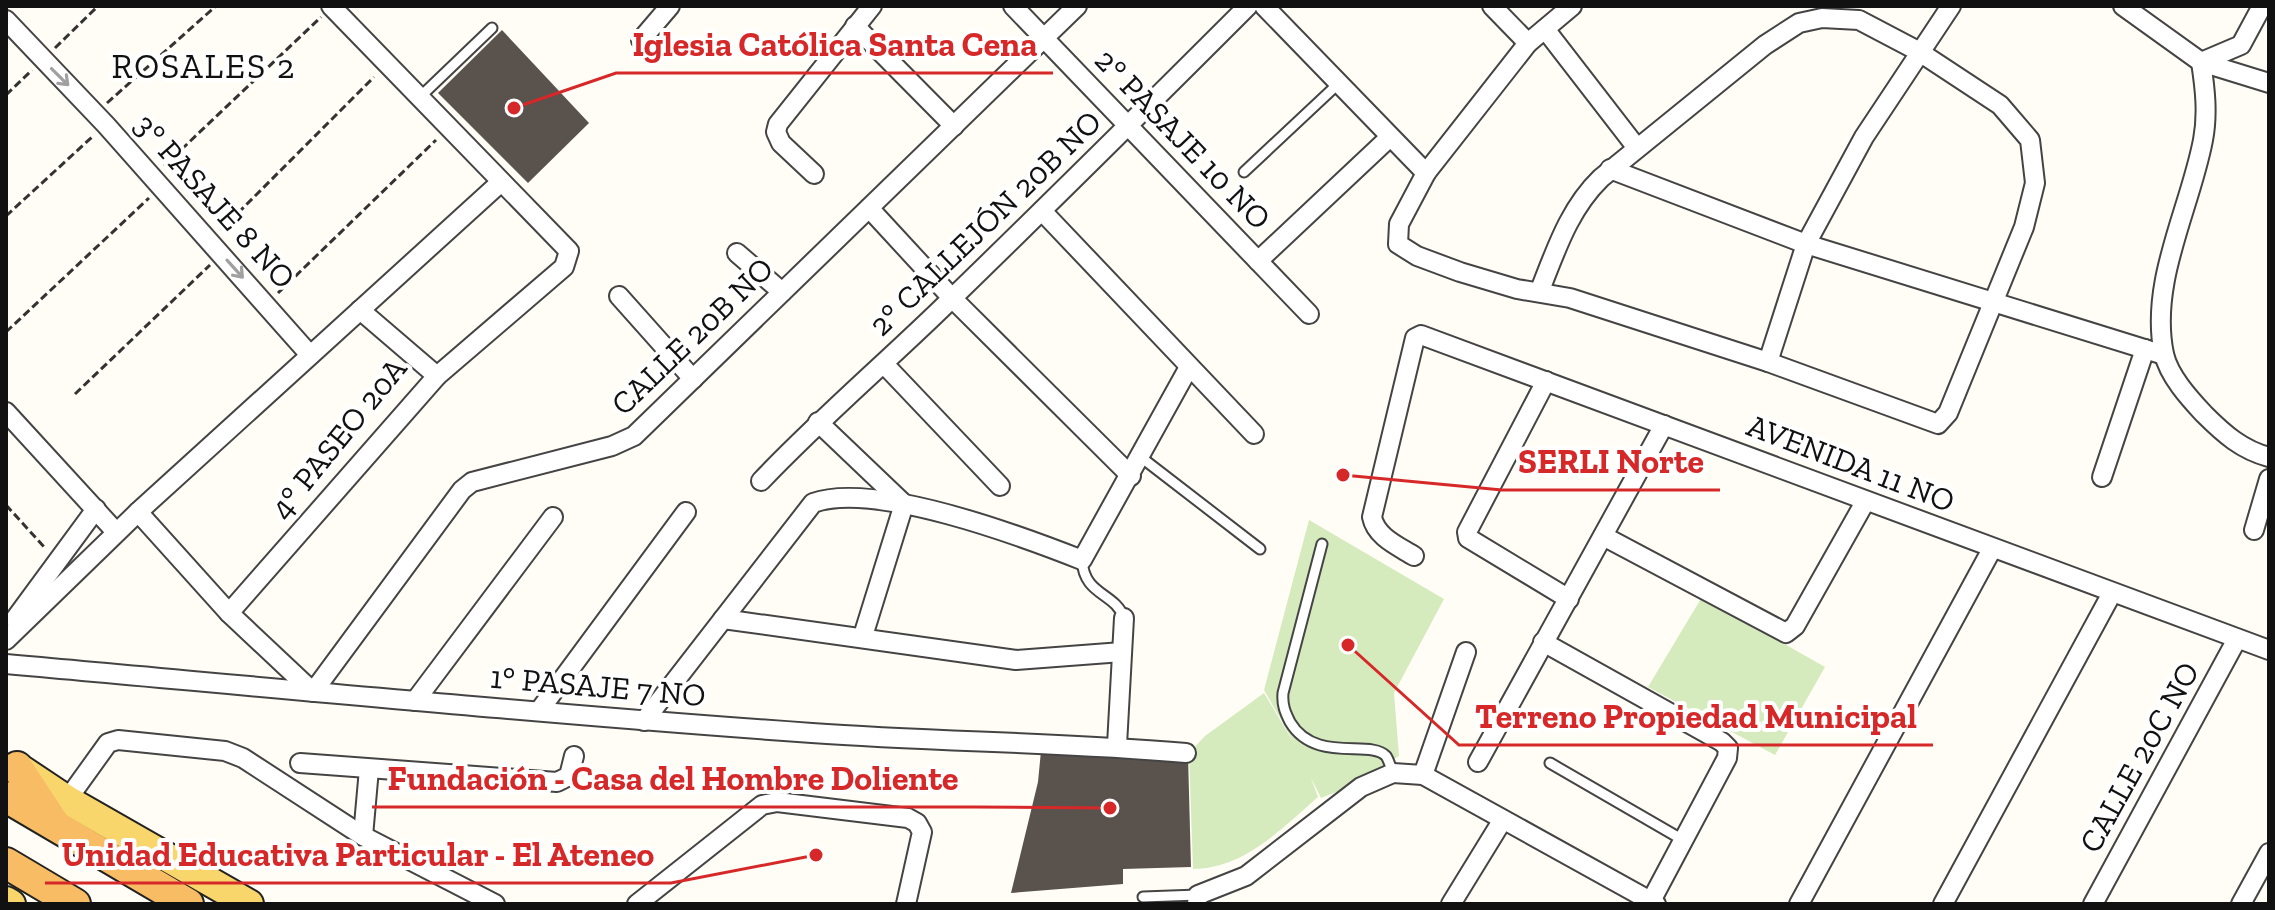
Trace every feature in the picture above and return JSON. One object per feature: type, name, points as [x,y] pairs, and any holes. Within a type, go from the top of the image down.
[{"type":"highway","points":[[12,764],[62,813],[188,904]]},
{"type":"highway","points":[[6,797],[62,813]]},
{"type":"highway","points":[[6,863],[75,904]]},
{"type":"main road","points":[[62,813],[249,904]]},
{"type":"main road","points":[[6,901],[11,904]]},
{"type":"street","points":[[332,6],[501,182],[562,240],[569,258],[564,267],[437,376]]},
{"type":"street","points":[[641,40],[670,6]]},
{"type":"street","points":[[814,174],[781,143],[776,132],[778,124],[872,6]]},
{"type":"street","name":"2° PASAJE 10 NO","points":[[1013,6],[1309,314]]},
{"type":"street","name":"CALLE 20B NO","points":[[313,692],[462,490],[472,482],[625,442],[1077,6]]},
{"type":"street","name":"2° CALLEJÓN 20B NO","points":[[761,481],[818,422],[884,364],[1042,211],[1248,6]]},
{"type":"street","points":[[1264,6],[1426,173]]},
{"type":"street","points":[[1492,6],[1528,43]]},
{"type":"street","points":[[1540,290],[1584,195],[1610,169],[1765,45],[1799,23],[1822,18],[1859,20],[1918,51],[2000,105],[2030,140],[2035,183],[2024,227],[1994,302],[1945,421],[1938,424],[1768,362],[1540,290],[1517,289],[1460,272],[1417,256],[1398,244],[1399,224],[1426,173],[1528,43],[1572,6]]},
{"type":"street","points":[[1768,362],[1806,244],[1864,137],[1918,51],[1951,6]]},
{"type":"street","points":[[2123,6],[2201,62],[2269,83]]},
{"type":"street","points":[[2201,62],[2241,45],[2262,6]]},
{"type":"street","name":"3° PASAJE 8 NO","points":[[6,20],[101,119],[310,355]]},
{"type":"street","points":[[855,26],[954,126]]},
{"type":"street","points":[[1545,29],[1637,148]]},
{"type":"street","points":[[2201,62],[2206,111],[2203,140],[2166,276],[2164,355],[2183,389],[2224,434],[2247,450],[2269,457]]},
{"type":"street","points":[[1258,261],[1390,137]]},
{"type":"street","points":[[1610,169],[1806,244],[2164,355]]},
{"type":"street","points":[[6,640],[116,532],[501,182]]},
{"type":"street","points":[[869,208],[952,298],[1131,476]]},
{"type":"street","points":[[1042,211],[1254,434]]},
{"type":"street","points":[[737,253],[782,292]]},
{"type":"street","points":[[619,296],[693,379]]},
{"type":"street","name":"4° PASEO 20A","points":[[229,613],[437,376],[360,310]]},
{"type":"street","name":"AVENIDA 11 NO","points":[[1414,556],[1381,535],[1374,528],[1372,517],[1415,338],[1421,335],[2269,650]]},
{"type":"street","points":[[2102,477],[2145,349]]},
{"type":"street","points":[[884,364],[1000,486]]},
{"type":"street","points":[[644,721],[813,503],[830,498],[904,504],[999,528],[1082,560],[1142,458],[1189,367]]},
{"type":"street","points":[[1546,381],[1467,532],[1468,538],[1569,599]]},
{"type":"street","points":[[6,412],[116,532]]},
{"type":"street","points":[[818,422],[904,504]]},
{"type":"street","points":[[1478,762],[1605,537],[1664,425]]},
{"type":"street","points":[[2254,530],[2269,479]]},
{"type":"street","points":[[1605,537],[1786,633],[1795,626],[1865,502]]},
{"type":"street","points":[[863,636],[904,504]]},
{"type":"street","points":[[6,631],[96,509]]},
{"type":"street","points":[[138,512],[229,613],[313,692]]},
{"type":"street","points":[[539,711],[686,512]]},
{"type":"street","points":[[415,701],[553,517]]},
{"type":"street","points":[[1799,904],[1992,549]]},
{"type":"street","points":[[1943,904],[2112,593]]},
{"type":"street","points":[[1117,745],[1124,618]]},
{"type":"street","points":[[723,619],[863,636],[1016,660],[1122,652]]},
{"type":"street","name":"CALLE 20C NO","points":[[2093,904],[2237,639]]},
{"type":"street","points":[[1198,900],[1246,876],[1361,787],[1393,773],[1423,775],[1653,903],[1727,758],[1728,748],[1543,642]]},
{"type":"street","points":[[1423,775],[1466,652]]},
{"type":"street","name":"1° PASAJE 7 NO","points":[[6,664],[644,721],[893,739],[1117,745],[1186,753]]},
{"type":"street","points":[[62,813],[108,743],[118,740],[225,751],[243,758],[363,836],[495,904]]},
{"type":"street","points":[[300,763],[557,782],[569,776],[574,756]]},
{"type":"street","points":[[363,836],[369,769]]},
{"type":"street","points":[[637,904],[750,813],[777,802],[908,818],[917,823],[922,832],[906,904]]},
{"type":"street","points":[[1451,904],[1502,821]]},
{"type":"street","points":[[2241,904],[2269,853]]},
{"type":"lane","points":[[420,97],[492,28]]},
{"type":"lane","points":[[1244,172],[1339,83]]},
{"type":"lane","points":[[1142,458],[1260,549]]},
{"type":"lane","points":[[1322,544],[1283,693],[1284,711],[1306,740],[1346,751],[1381,753],[1386,756],[1393,773]]},
{"type":"lane","points":[[1082,560],[1083,574],[1092,588],[1122,611],[1124,618]]},
{"type":"lane","points":[[1550,763],[1683,840]]},
{"type":"lane","points":[[1143,897],[1198,900]]},
{"type":"path","points":[[6,216],[216,6]]},
{"type":"path","points":[[6,332],[332,6]]},
{"type":"path","points":[[75,394],[388,64]]},
{"type":"path","points":[[267,304],[449,127]]},
{"type":"path","points":[[6,505],[58,562]]},
{"type":"green space","points":[[1309,520],[1444,599],[1394,693],[1399,756],[1344,789],[1321,798],[1311,778],[1318,797],[1276,834],[1229,862],[1193,869],[1189,753],[1205,736],[1264,693],[1297,748],[1264,690]]},
{"type":"green space","points":[[1702,597],[1825,667],[1775,755],[1648,687]]},
{"type":"building","points":[[502,30],[589,123],[528,183],[438,93]]},
{"type":"building","points":[[1041,751],[1188,756],[1191,867],[1123,869],[1123,884],[1011,893],[1038,782]]},
{"type":"place","name":"Iglesia Católica Santa Cena","points":[[514,108]]},
{"type":"place","name":"SERLI Norte","points":[[1343,475]]},
{"type":"place","name":"Terreno Propiedad Municipal","points":[[1348,645]]},
{"type":"place","name":"Fundación - Casa del Hombre Doliente","points":[[1110,808]]},
{"type":"place","name":"Unidad Educativa Particular - El Ateneo","points":[[816,855]]},
{"type":"district","name":"ROSALES 2","points":[[204,66]]}]
